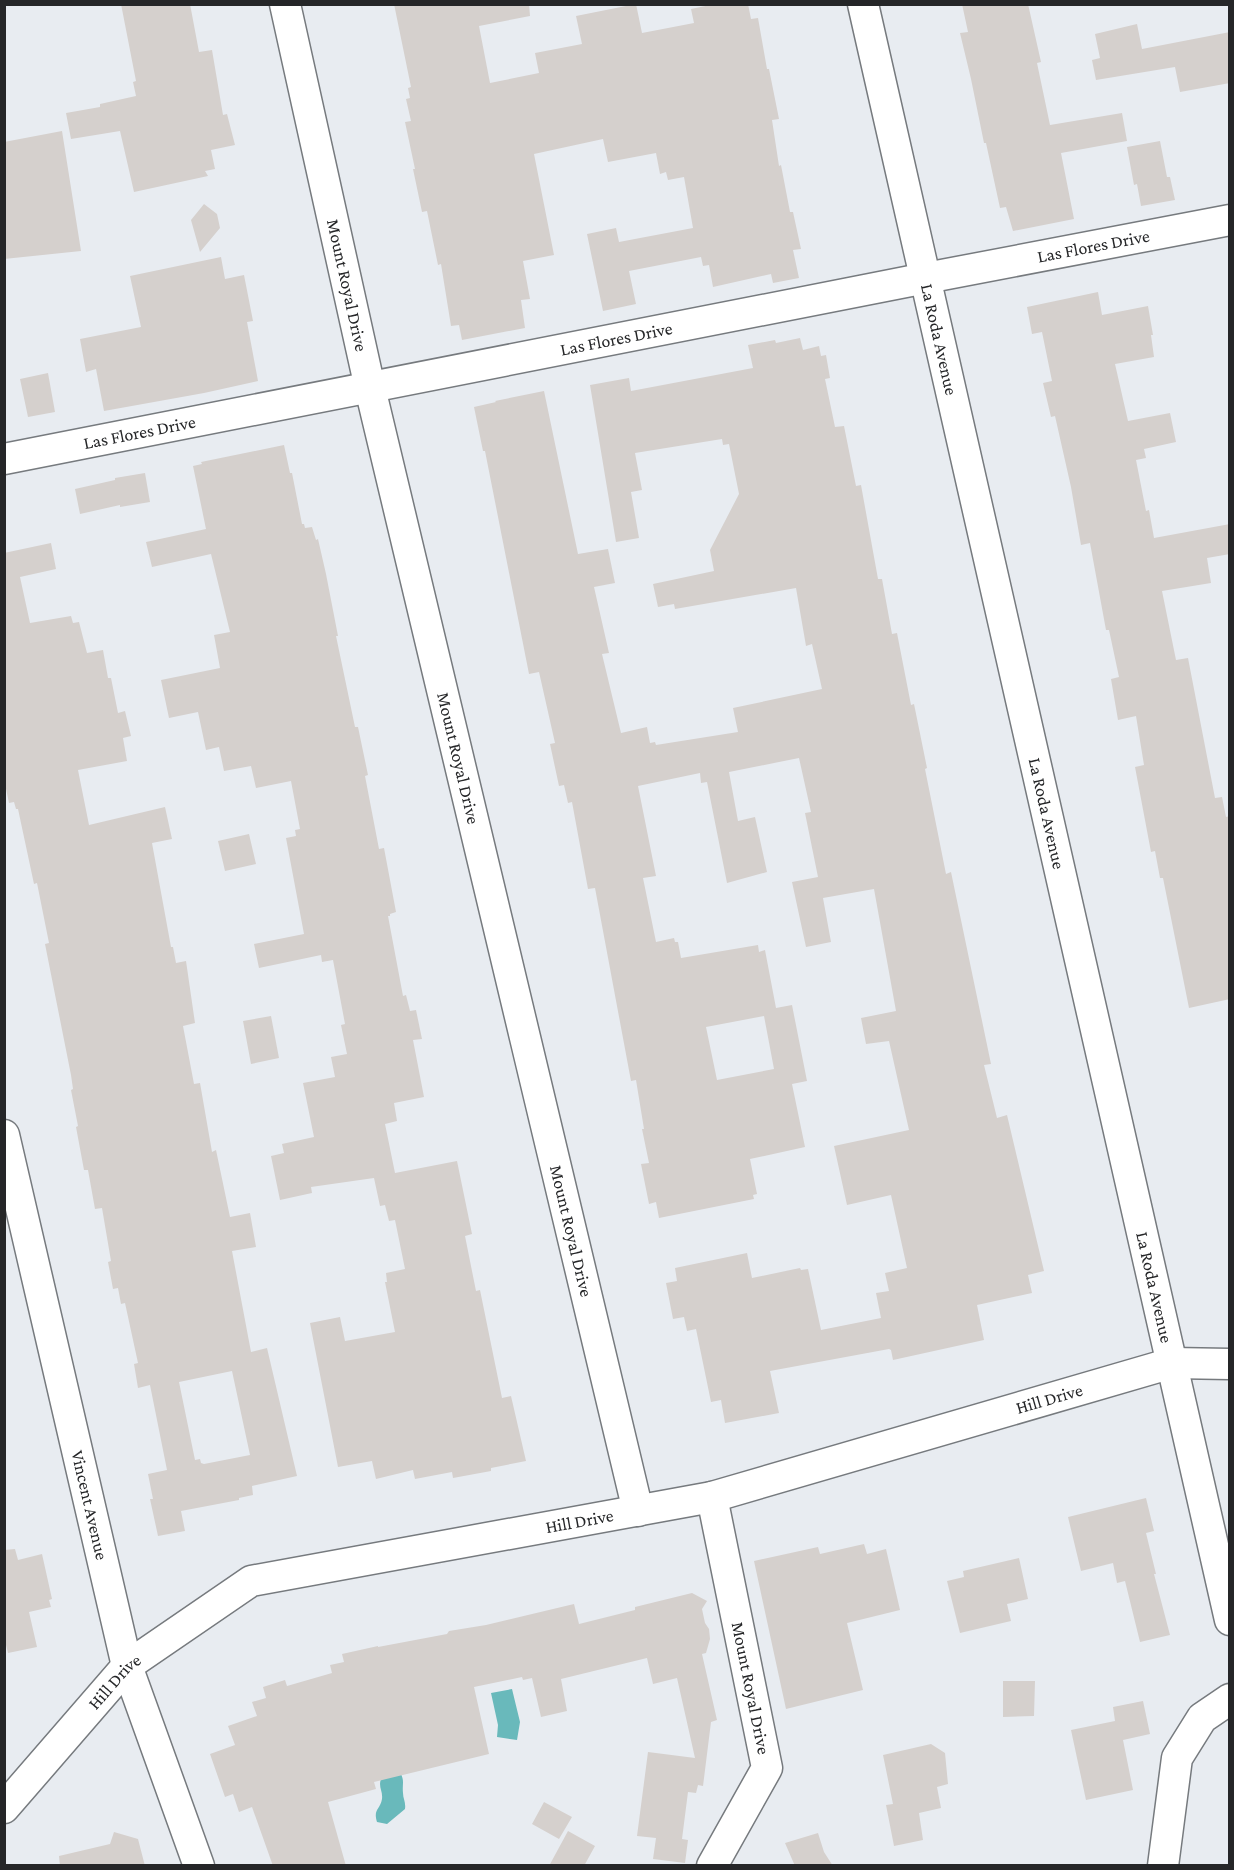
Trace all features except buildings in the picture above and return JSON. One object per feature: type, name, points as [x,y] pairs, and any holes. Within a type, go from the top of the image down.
[{"type":"street","name":"Mount Royal Drive","points":[[285,4],[370,388],[638,1511]]},
{"type":"street","name":"La Roda Avenue","points":[[863,4],[1230,1620]]},
{"type":"street","name":"Las Flores Drive","points":[[4,459],[1230,220]]},
{"type":"street","name":"Vincent Avenue","points":[[4,1135],[127,1666],[199,1866]]},
{"type":"street","name":"Hill Drive","points":[[4,1808],[127,1666],[251,1581],[712,1497],[1172,1363],[1230,1364]]},
{"type":"street","name":"Mount Royal Drive","points":[[712,1497],[767,1768],[712,1866]]},
{"type":"street","points":[[1164,1866],[1177,1758],[1202,1718],[1230,1699]]},
{"type":"water","points":[[512,1689],[520,1722],[517,1740],[497,1737],[498,1725],[491,1693]]},
{"type":"water","points":[[400,1772],[403,1780],[405,1809],[387,1824],[377,1822],[376,1812],[382,1799],[381,1779]]}]
